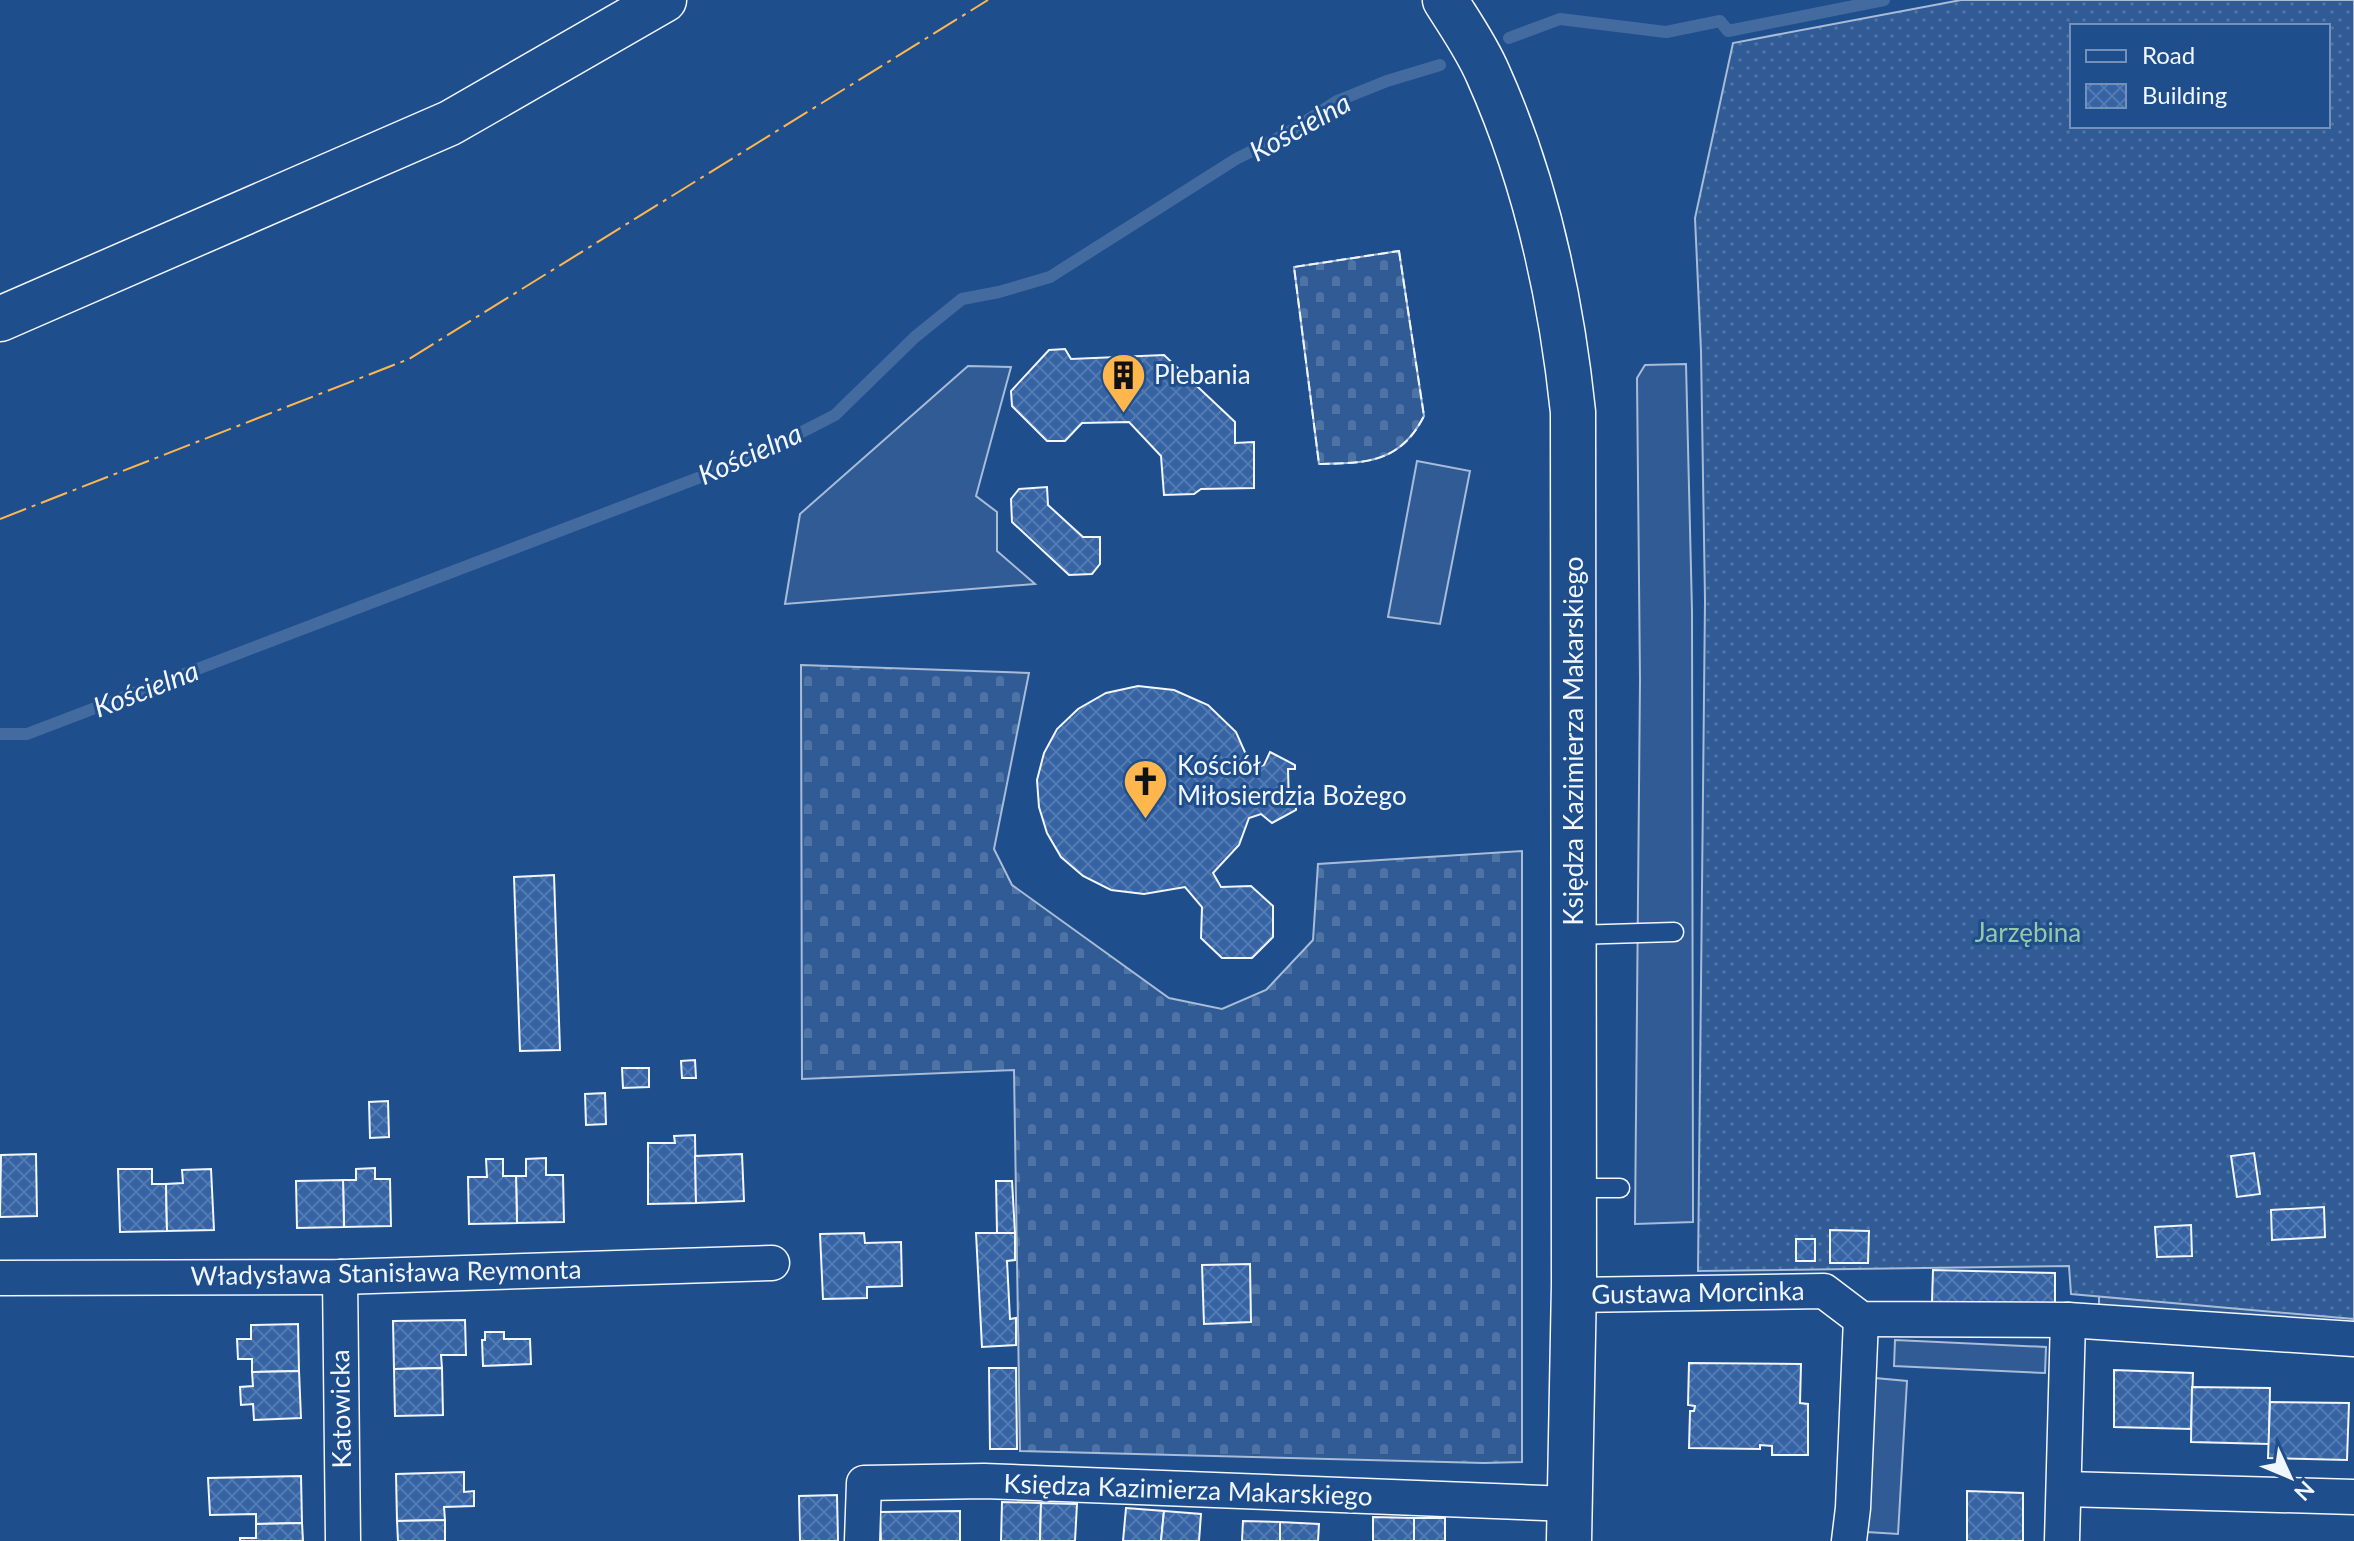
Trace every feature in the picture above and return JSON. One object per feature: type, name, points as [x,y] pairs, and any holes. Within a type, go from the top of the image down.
[{"type":"street","points":[[270,200],[613,0]]},
{"type":"street","points":[[0,319],[450,123],[664,0]]},
{"type":"street","name":"Księdza Kazimierza Makarskiego","points":[[862,1541],[864,1483],[984,1481],[1570,1523],[1574,1295],[1574,428],[1567,357],[1543,233],[1488,73],[1445,0]]},
{"type":"street","name":"Władysława Stanisława Reymonta","points":[[0,1278],[340,1277],[772,1263]]},
{"type":"street","name":"Katowicka","points":[[340,1277],[343,1541]]},
{"type":"street","name":"Gustawa Morcinka","points":[[1574,1295],[1824,1291],[1861,1319]]},
{"type":"street","points":[[1849,1541],[1861,1319],[2068,1320],[2354,1339]]},
{"type":"street","points":[[2062,1541],[2068,1320]]},
{"type":"street","points":[[2065,1489],[2354,1497]]},
{"type":"lane","points":[[1574,935],[1674,932]]},
{"type":"lane","points":[[1573,1188],[1620,1188]]},
{"type":"shaded area","points":[[1686,364],[1692,611],[1693,1222],[1635,1224],[1640,680],[1637,378],[1645,365]]},
{"type":"shaded area","points":[[968,366],[1011,367],[976,496],[997,512],[997,551],[1035,584],[785,604],[800,514]]},
{"type":"shaded area","points":[[1417,461],[1470,471],[1440,624],[1388,617]]},
{"type":"shaded area","points":[[2099,1281],[2354,1304],[2354,1329],[2099,1311]]},
{"type":"shaded area","points":[[1895,1340],[2046,1347],[2045,1373],[1894,1366]]},
{"type":"shaded area","points":[[1875,1378],[1907,1381],[1898,1534],[1867,1532]]},
{"type":"green space","name":"Jarzębina","points":[[1961,0],[2354,0],[2354,1319],[2071,1294],[2069,1266],[1698,1271],[1705,600],[1701,351],[1695,218],[1733,43]]},
{"type":"green space","points":[[1399,251],[1424,416],[1415,432],[1393,452],[1367,461],[1319,464],[1294,267]]},
{"type":"green space","points":[[801,665],[1029,673],[994,849],[1012,885],[1169,998],[1222,1009],[1266,990],[1313,940],[1318,864],[1522,851],[1522,1462],[1020,1451],[1014,1070],[802,1079]]},
{"type":"building","name":"Plebania","points":[[1065,349],[1071,359],[1164,355],[1235,422],[1235,443],[1254,442],[1254,488],[1201,489],[1194,494],[1164,495],[1161,456],[1129,422],[1082,423],[1065,441],[1047,441],[1012,406],[1011,391],[1049,350]]},
{"type":"building","points":[[1047,487],[1048,505],[1083,537],[1100,537],[1100,564],[1092,574],[1069,575],[1012,522],[1011,499],[1019,489]]},
{"type":"building","name":"Kościół Miłosierdzia Bożego","points":[[1138,686],[1174,690],[1208,705],[1236,732],[1252,768],[1264,765],[1270,752],[1295,765],[1295,769],[1288,769],[1289,805],[1296,805],[1296,810],[1272,823],[1261,814],[1249,818],[1239,845],[1213,873],[1221,887],[1251,886],[1273,906],[1273,937],[1252,958],[1222,958],[1201,938],[1202,907],[1185,887],[1144,894],[1111,890],[1083,876],[1061,857],[1047,833],[1039,807],[1037,780],[1044,753],[1057,729],[1078,709],[1106,693]]},
{"type":"building","points":[[554,875],[560,1050],[520,1051],[514,877]]},
{"type":"building","points":[[695,1060],[696,1078],[682,1078],[681,1061]]},
{"type":"building","points":[[622,1068],[649,1068],[649,1087],[623,1088]]},
{"type":"building","points":[[605,1093],[606,1124],[586,1125],[585,1094]]},
{"type":"building","points":[[388,1101],[389,1137],[370,1138],[369,1102]]},
{"type":"building","points":[[695,1135],[696,1203],[648,1204],[648,1143],[675,1143],[674,1136]]},
{"type":"building","points":[[2254,1153],[2260,1194],[2237,1197],[2231,1156]]},
{"type":"building","points":[[36,1154],[37,1216],[0,1217],[1,1155]]},
{"type":"building","points":[[742,1154],[744,1201],[696,1203],[695,1156]]},
{"type":"building","points":[[546,1158],[546,1175],[563,1175],[564,1222],[517,1223],[516,1176],[526,1176],[526,1159]]},
{"type":"building","points":[[486,1159],[503,1159],[503,1176],[516,1176],[517,1223],[469,1224],[468,1177],[487,1177]]},
{"type":"building","points":[[375,1168],[375,1179],[390,1179],[391,1226],[344,1227],[343,1180],[356,1180],[356,1169]]},
{"type":"building","points":[[118,1169],[152,1169],[152,1184],[166,1184],[167,1231],[120,1232]]},
{"type":"building","points":[[211,1169],[214,1230],[167,1231],[166,1184],[183,1183],[182,1170]]},
{"type":"building","points":[[343,1180],[344,1227],[297,1228],[296,1181]]},
{"type":"building","points":[[996,1181],[1012,1181],[1015,1233],[997,1233]]},
{"type":"building","points":[[2324,1207],[2325,1237],[2272,1240],[2271,1210]]},
{"type":"building","points":[[2191,1225],[2192,1256],[2157,1257],[2155,1227]]},
{"type":"building","points":[[1830,1230],[1869,1231],[1868,1263],[1830,1263]]},
{"type":"building","points":[[864,1233],[865,1243],[901,1242],[902,1286],[867,1287],[867,1298],[823,1299],[820,1234]]},
{"type":"building","points":[[976,1233],[1015,1233],[1015,1260],[1007,1261],[1010,1319],[1016,1318],[1016,1345],[982,1347]]},
{"type":"building","points":[[1796,1239],[1815,1239],[1815,1261],[1796,1261]]},
{"type":"building","points":[[1250,1264],[1251,1322],[1204,1324],[1202,1265]]},
{"type":"building","points":[[1933,1270],[2055,1273],[2055,1307],[1932,1302]]},
{"type":"building","points":[[465,1320],[466,1355],[441,1355],[442,1368],[394,1369],[393,1321]]},
{"type":"building","points":[[298,1324],[299,1371],[252,1372],[252,1359],[238,1359],[237,1339],[251,1339],[251,1325]]},
{"type":"building","points":[[485,1332],[504,1332],[504,1339],[530,1339],[531,1364],[483,1366],[482,1340],[485,1340]]},
{"type":"building","points":[[1689,1363],[1801,1364],[1800,1403],[1808,1404],[1808,1455],[1772,1455],[1772,1446],[1760,1445],[1760,1449],[1689,1448],[1690,1411],[1694,1411],[1695,1406],[1688,1405]]},
{"type":"building","points":[[442,1368],[443,1415],[395,1416],[394,1369]]},
{"type":"building","points":[[989,1368],[1016,1368],[1017,1449],[990,1449]]},
{"type":"building","points":[[2114,1370],[2193,1373],[2191,1429],[2114,1427]]},
{"type":"building","points":[[299,1371],[301,1418],[254,1420],[253,1404],[241,1405],[240,1387],[253,1386],[252,1372]]},
{"type":"building","points":[[2192,1387],[2270,1388],[2269,1444],[2191,1442]]},
{"type":"building","points":[[2270,1402],[2349,1403],[2347,1460],[2268,1458]]},
{"type":"building","points":[[464,1472],[464,1492],[474,1491],[474,1506],[444,1507],[445,1520],[397,1521],[396,1474]]},
{"type":"building","points":[[301,1476],[302,1523],[256,1524],[256,1514],[210,1515],[208,1478]]},
{"type":"building","points":[[1967,1491],[2023,1493],[2023,1541],[1967,1541]]},
{"type":"building","points":[[837,1495],[838,1541],[800,1541],[799,1496]]},
{"type":"building","points":[[1002,1502],[1041,1503],[1040,1541],[1001,1541]]},
{"type":"building","points":[[1041,1503],[1077,1504],[1075,1541],[1040,1541]]},
{"type":"building","points":[[1126,1508],[1164,1511],[1161,1541],[1123,1541]]},
{"type":"building","points":[[960,1511],[960,1541],[881,1541],[880,1512]]},
{"type":"building","points":[[1164,1511],[1201,1514],[1199,1541],[1161,1541]]},
{"type":"building","points":[[1373,1517],[1414,1518],[1414,1541],[1373,1541]]},
{"type":"building","points":[[1414,1518],[1445,1518],[1445,1541],[1414,1541]]},
{"type":"building","points":[[445,1520],[445,1541],[398,1541],[397,1521]]},
{"type":"building","points":[[1243,1521],[1280,1522],[1280,1541],[1242,1541]]},
{"type":"building","points":[[1280,1522],[1319,1524],[1318,1541],[1280,1541]]},
{"type":"building","points":[[302,1523],[303,1541],[240,1541],[240,1538],[256,1538],[256,1524]]},
{"type":"waterway","name":"Kościelna","points":[[1509,38],[1560,19],[1666,32],[1720,21],[1728,31],[1884,0]]},
{"type":"waterway","name":"Kościelna","points":[[0,734],[27,734],[753,457],[835,415],[915,337],[962,299],[1050,277],[1236,159],[1286,134],[1337,101],[1440,65]]},
{"type":"fence","points":[[1399,251],[1424,416],[1415,432],[1393,452],[1367,461],[1319,464],[1294,267],[1399,251]]},
{"type":"power","points":[[0,519],[409,359],[988,0]]},
{"type":"place","name":"Plebania","points":[[1123,414]]},
{"type":"place","name":"Kościół Miłosierdzia Bożego","points":[[1146,820]]}]
